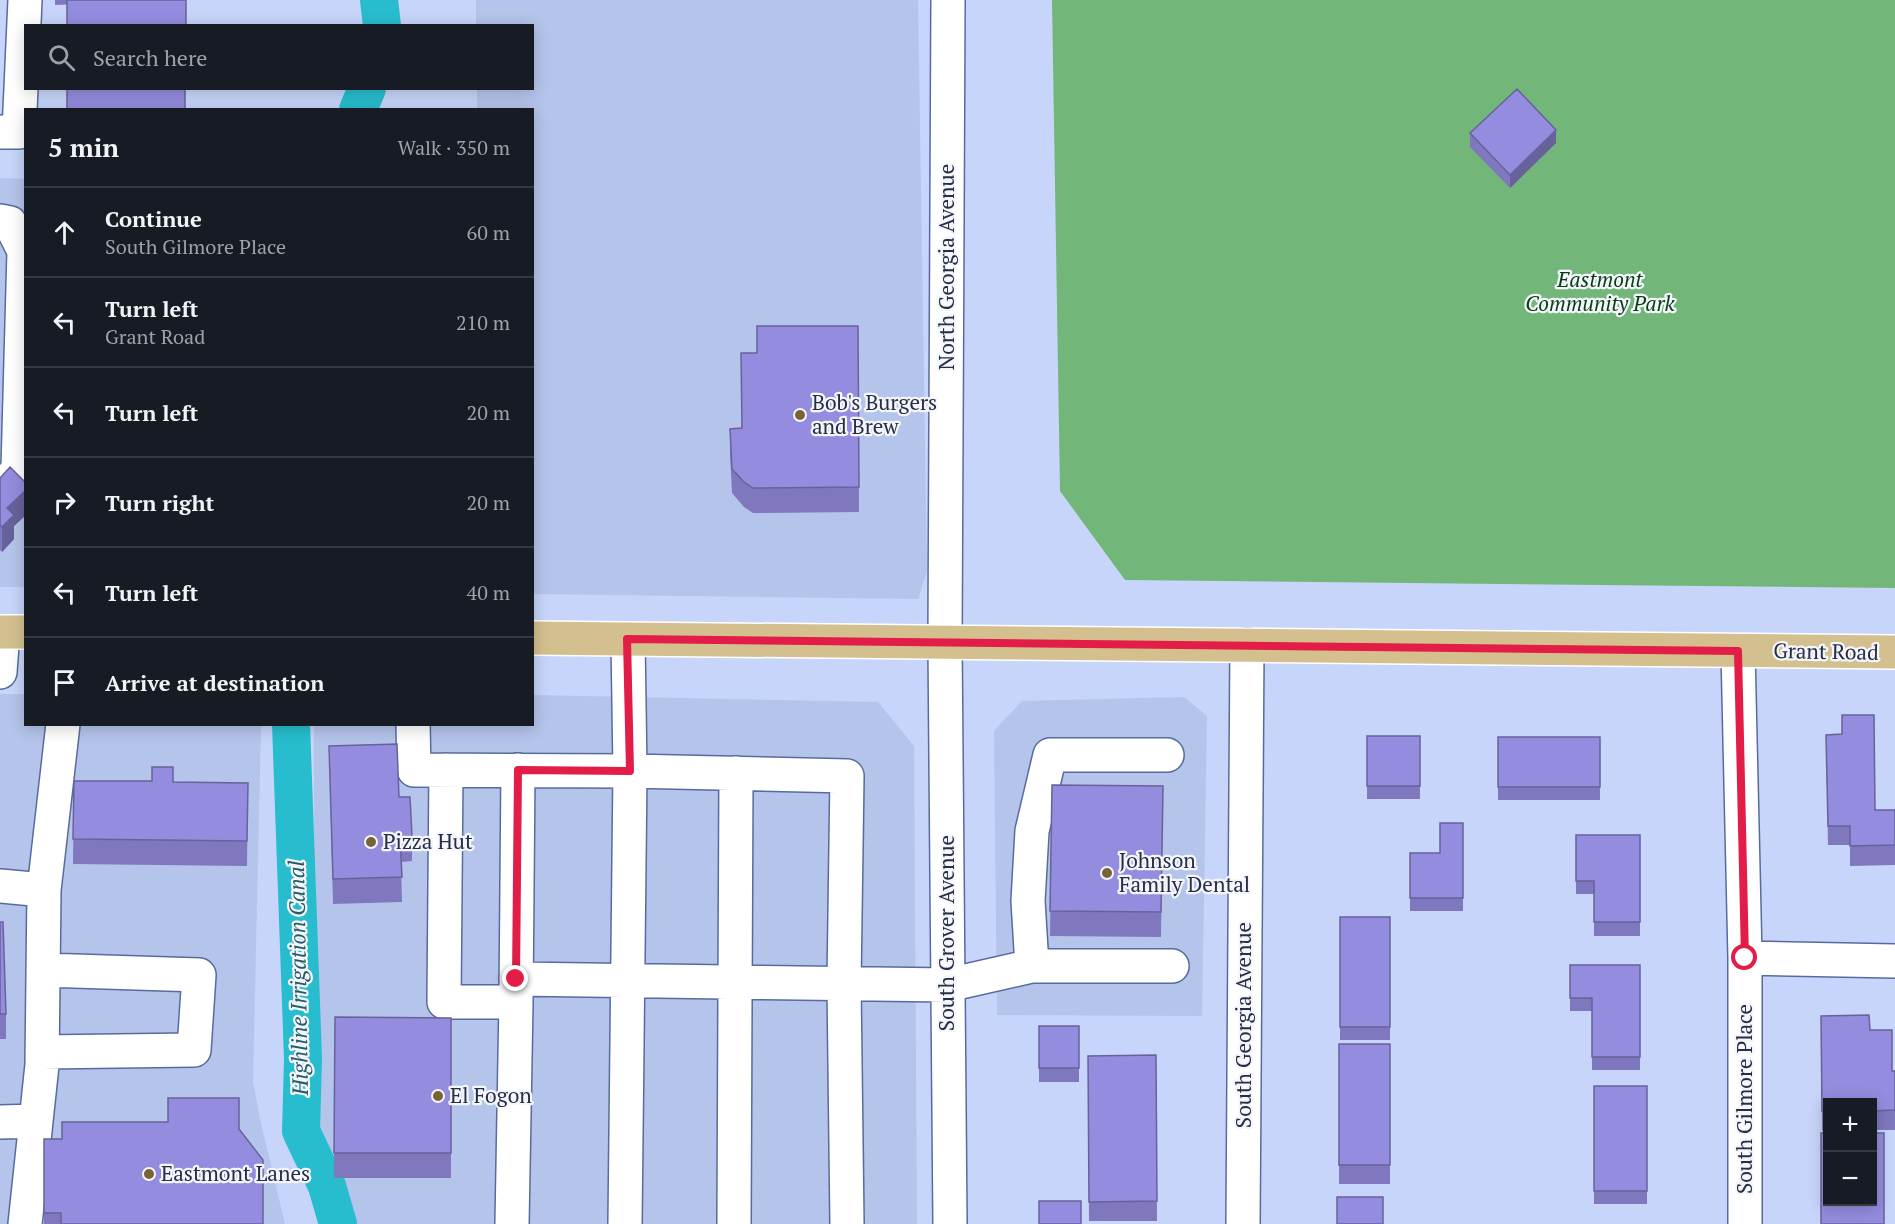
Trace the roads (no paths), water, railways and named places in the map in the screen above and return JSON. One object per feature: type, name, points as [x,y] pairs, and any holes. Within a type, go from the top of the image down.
[{"type":"main road","name":"Grant Road","points":[[534,638],[1895,652]]},
{"type":"street","points":[[0,132],[19,132],[25,0]]},
{"type":"street","name":"North Georgia Avenue","points":[[945,642],[948,0]]},
{"type":"street","points":[[0,221],[10,223],[24,251],[18,469],[0,492]]},
{"type":"street","points":[[0,672],[9,632]]},
{"type":"street","points":[[625,1224],[630,771],[627,639]]},
{"type":"street","name":"South Grover Avenue","points":[[945,642],[950,1224]]},
{"type":"street","name":"South Georgia Avenue","points":[[1243,1224],[1248,645]]},
{"type":"street","name":"South Gilmore Place","points":[[1738,651],[1745,958],[1745,1224]]},
{"type":"street","points":[[25,1224],[42,1052],[44,890],[63,726]]},
{"type":"street","points":[[413,726],[414,770],[630,771],[847,776],[844,984],[846,1224]]},
{"type":"street","points":[[1032,966],[1028,901],[1032,831],[1050,755],[1167,755]]},
{"type":"street","points":[[446,770],[444,1002],[516,991],[628,981],[948,985],[1032,966],[1172,966]]},
{"type":"street","points":[[512,1224],[518,770]]},
{"type":"street","points":[[734,1224],[736,773]]},
{"type":"street","points":[[0,886],[44,890]]},
{"type":"street","points":[[1745,958],[1895,961]]},
{"type":"street","points":[[42,1052],[194,1050],[199,975],[43,970]]},
{"type":"street","points":[[0,1122],[36,1121]]},
{"type":"waterway","name":"Highline Irrigation Canal","points":[[379,0],[382,24]]},
{"type":"waterway","name":"Highline Irrigation Canal","points":[[359,108],[366,90]]},
{"type":"waterway","name":"Highline Irrigation Canal","points":[[291,726],[303,1059],[301,1131],[327,1186],[338,1224]]},
{"type":"place","name":"Bob's Burgers and Brew","points":[[800,415]]},
{"type":"place","name":"Pizza Hut","points":[[371,842]]},
{"type":"place","name":"Johnson Family Dental","points":[[1107,873]]},
{"type":"place","name":"El Fogon","points":[[438,1096]]},
{"type":"place","name":"Eastmont Lanes","points":[[149,1174]]},
{"type":"park label","name":"Eastmont Community Park","points":[[1600,292]]}]
